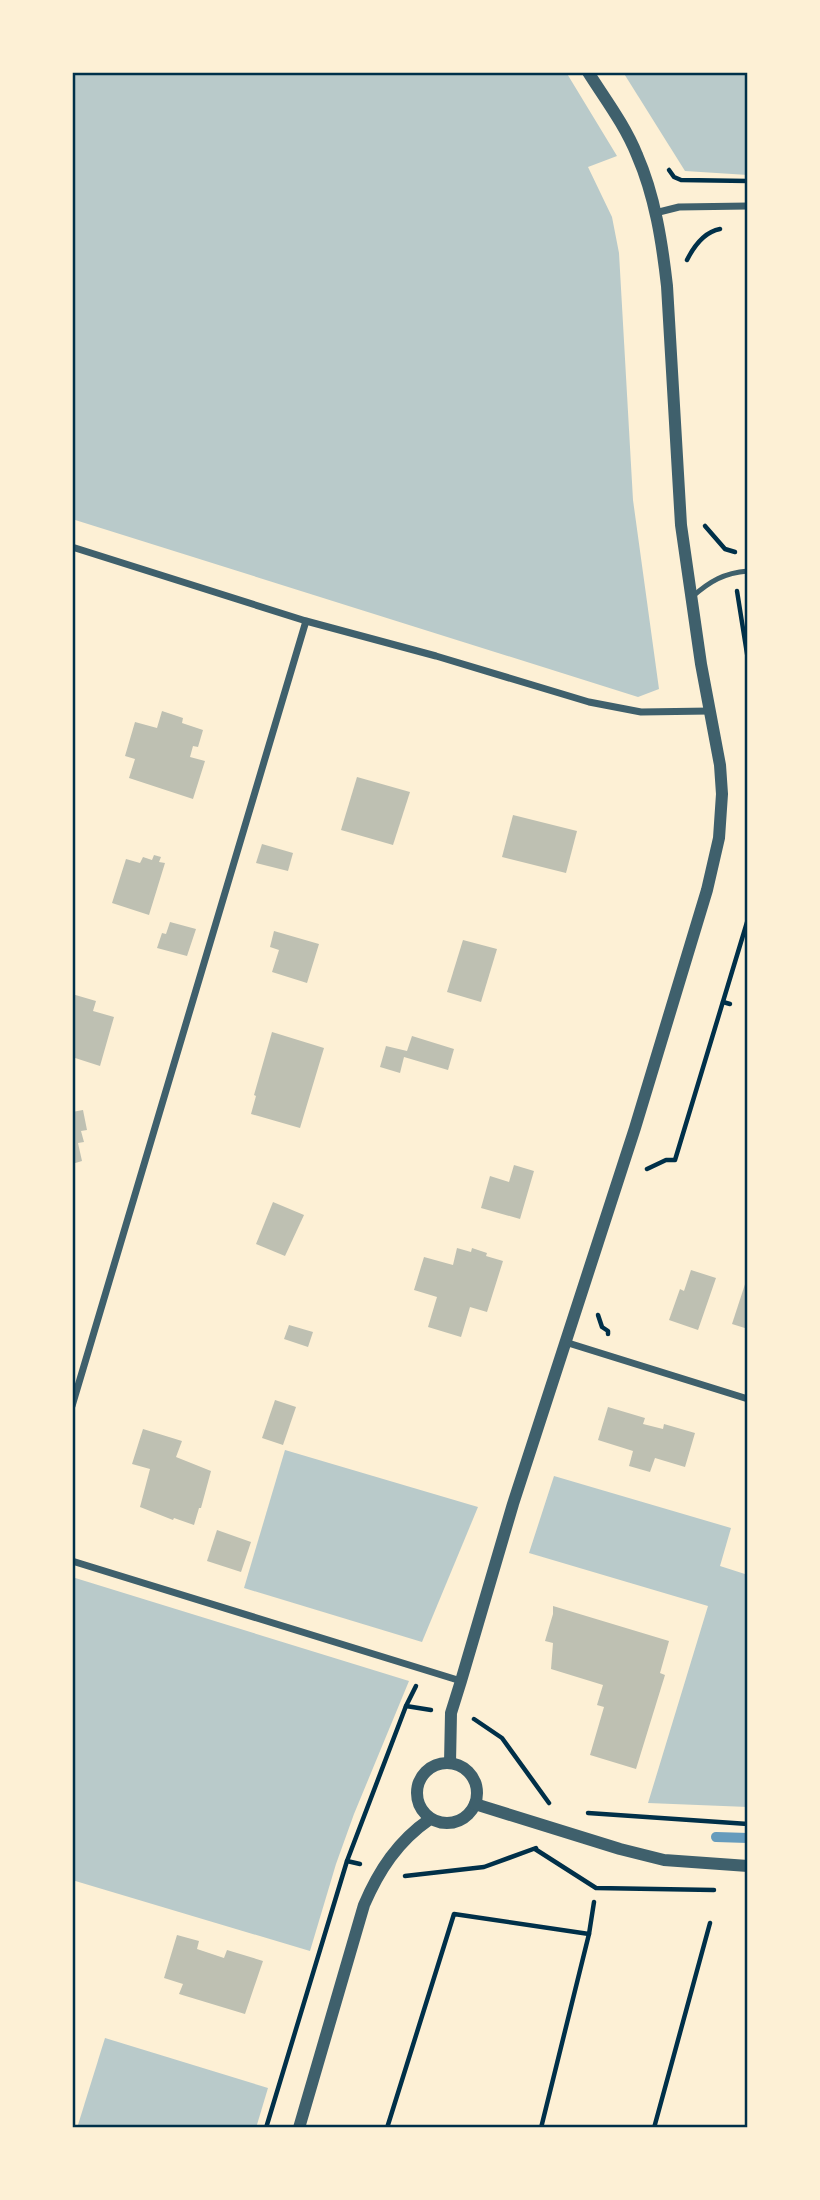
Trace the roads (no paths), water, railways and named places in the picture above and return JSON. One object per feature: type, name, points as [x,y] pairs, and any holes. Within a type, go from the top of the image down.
[{"type":"street","points":[[450,1763],[451,1713],[513,1504],[635,1128],[715,863],[719,838],[722,794],[720,765],[709,711],[681,525],[667,286],[662,247],[637,154],[588,72]]},
{"type":"street","points":[[655,213],[679,207],[748,206]]},
{"type":"street","points":[[72,547],[306,621],[436,656],[589,702],[641,712],[709,711]]},
{"type":"street","points":[[72,1406],[306,621]]},
{"type":"street","points":[[565,1342],[748,1399]]},
{"type":"street","points":[[72,1561],[461,1681]]},
{"type":"street","points":[[450,1763],[463,1767],[472,1777],[477,1790],[475,1804],[468,1815],[456,1822],[443,1824],[430,1819],[419,1807],[416,1791],[421,1776],[433,1765],[450,1763]]},
{"type":"street","points":[[475,1804],[664,1860],[748,1866]]},
{"type":"street","points":[[299,2128],[364,1905],[381,1871],[410,1833],[430,1819]]},
{"type":"lane","points":[[691,598],[709,582],[734,572],[748,571]]},
{"type":"waterway","points":[[716,1837],[748,1838]]}]
